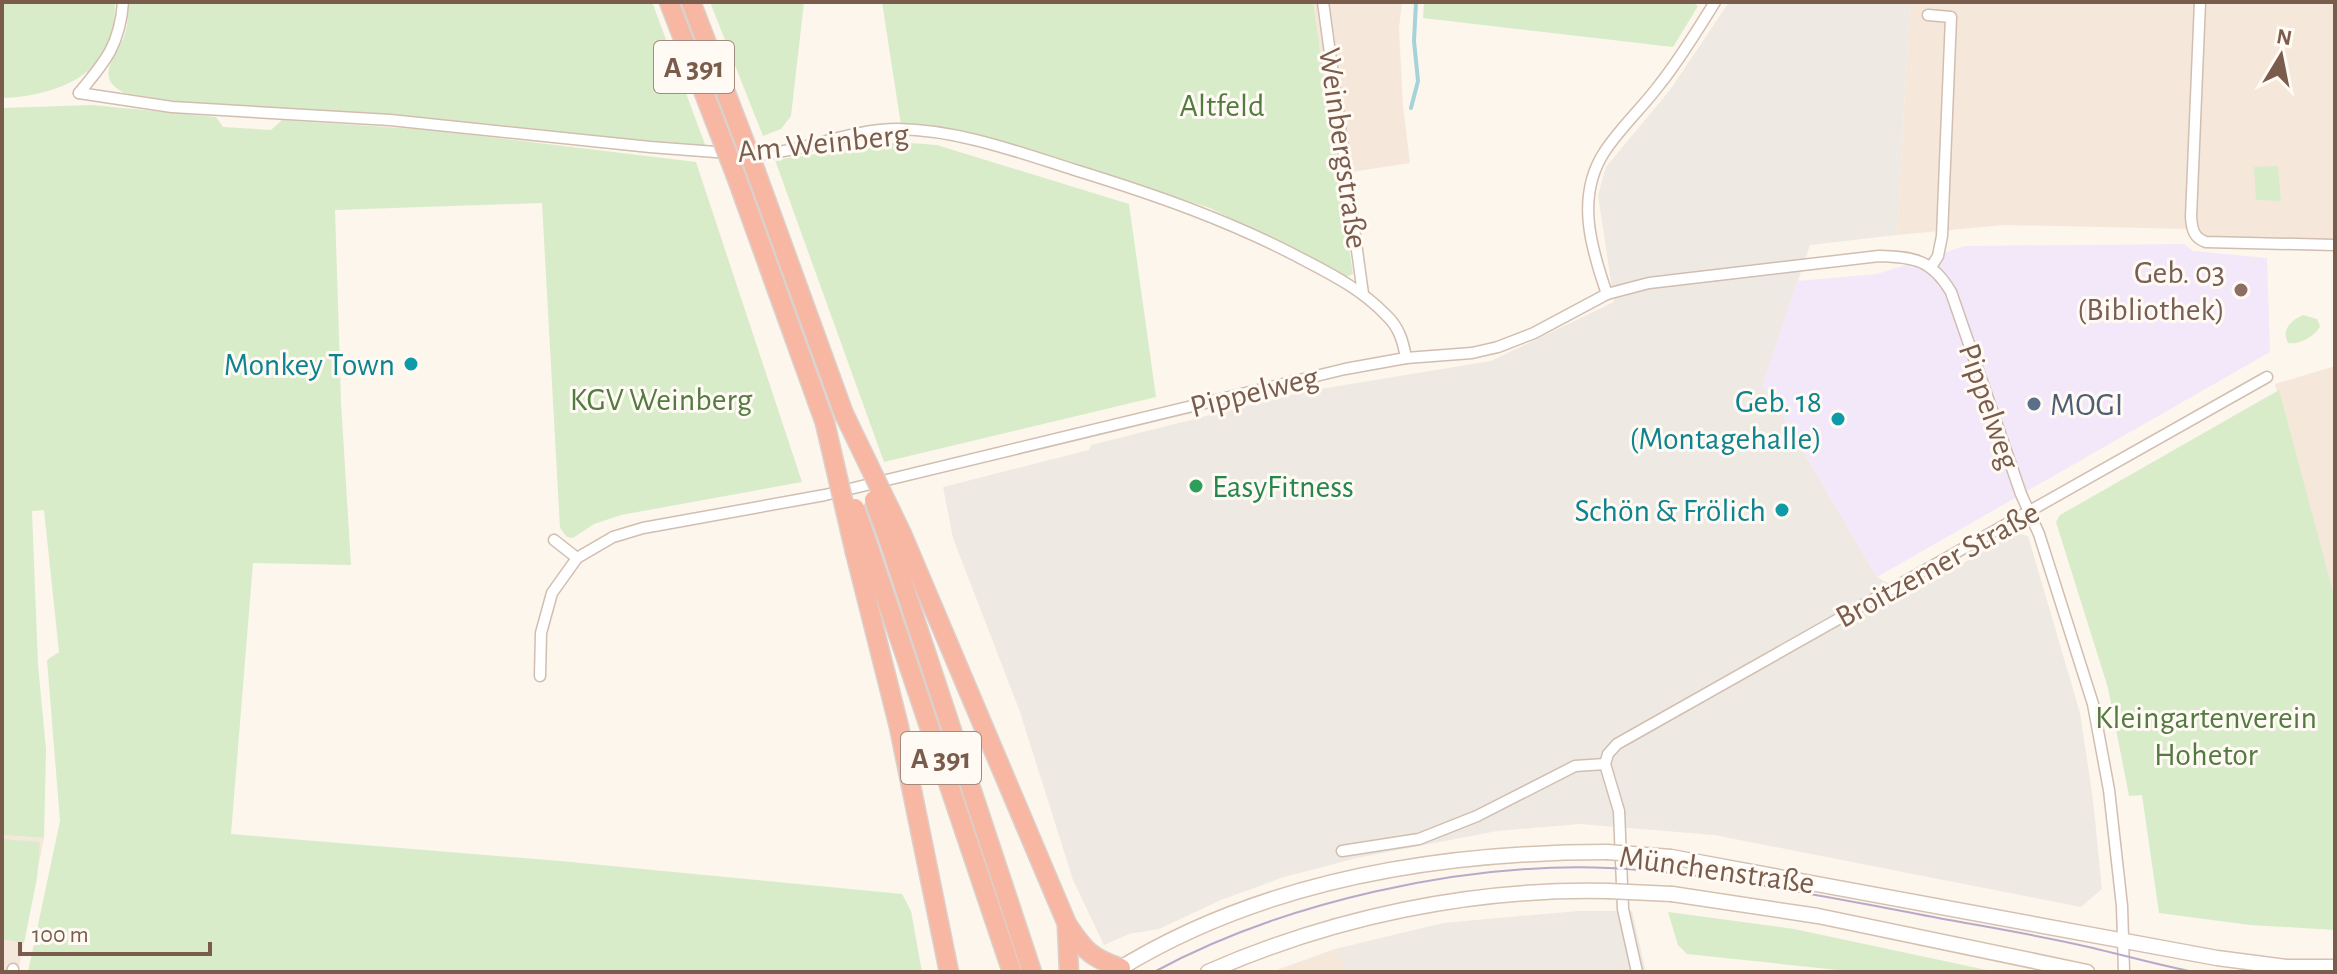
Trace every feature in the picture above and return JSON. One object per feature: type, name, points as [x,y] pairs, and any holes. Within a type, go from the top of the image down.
[{"type":"highway","name":"A 391","points":[[669,2],[825,423],[862,548],[1012,972]]},
{"type":"highway","name":"A 391","points":[[691,2],[844,414],[895,536],[1030,966]]},
{"type":"highway","points":[[895,536],[1067,924],[1082,948],[1117,970]]},
{"type":"highway","points":[[862,548],[949,972]]},
{"type":"highway","points":[[1067,924],[1069,972]]},
{"type":"main road","name":"Münchenstraße","points":[[1117,970],[1226,916],[1348,877],[1480,856],[1607,852],[1671,857],[2124,942],[2271,965],[2335,967]]},
{"type":"main road","name":"Münchenstraße","points":[[1208,972],[1279,944],[1398,911],[1480,898],[1608,891],[1672,894],[1818,916],[2087,972]]},
{"type":"street","name":"Am Weinberg","points":[[123,2],[116,43],[103,65],[79,93],[172,107],[390,120],[755,155],[772,154],[860,133],[897,129],[938,132],[1005,148],[1210,214],[1275,244],[1363,294],[1399,331],[1406,358]]},
{"type":"street","name":"Weinbergstraße","points":[[1323,2],[1363,294]]},
{"type":"street","points":[[1607,294],[1590,236],[1588,199],[1594,172],[1606,149],[1661,83],[1715,2]]},
{"type":"street","points":[[2200,2],[2191,217],[2194,233],[2206,242],[2335,245]]},
{"type":"street","points":[[1928,15],[1951,17],[1942,236],[1938,256],[1931,267]]},
{"type":"street","name":"Pippelweg","points":[[540,676],[541,633],[546,609],[559,580],[577,558],[613,537],[643,528],[825,495],[1345,369],[1498,347],[1534,333],[1607,294],[1682,279],[1879,256],[1909,258],[1931,267],[1951,292],[2028,512],[2039,534],[2093,704],[2109,790],[2124,942],[2124,972]]},
{"type":"street","name":"Broitzemer Straße","points":[[1342,851],[1431,835],[1477,816],[1575,766],[1606,759],[1617,744],[2267,377]]},
{"type":"street","points":[[554,540],[577,558]]},
{"type":"street","points":[[1606,759],[1619,811],[1623,909],[1637,972]]},
{"type":"shaded area","points":[[1313,2],[1402,2],[1399,29],[1410,163],[1338,174]]},
{"type":"shaded area","points":[[1729,2],[1910,2],[1897,235],[1810,245],[1763,386],[1877,577],[1908,595],[2015,533],[2028,536],[2080,713],[2102,889],[2081,907],[1714,835],[1580,824],[1497,831],[1357,858],[1284,877],[1221,900],[1159,929],[1129,934],[1104,945],[1073,880],[1020,712],[953,538],[943,487],[1089,450],[1091,445],[1302,392],[1491,361],[1614,302],[1598,195],[1606,167],[1670,90]]},
{"type":"shaded area","points":[[1910,2],[2335,2],[2335,240],[2207,237],[2190,229],[2004,225],[1897,235]]},
{"type":"shaded area","points":[[2184,244],[2193,251],[2267,258],[2270,352],[1877,577],[1762,386],[1797,281],[1877,274],[1965,246]]},
{"type":"shaded area","points":[[2335,366],[2335,599],[2275,384]]},
{"type":"shaded area","points":[[2,835],[44,838],[18,972],[2,972]]},
{"type":"shaded area","points":[[1578,911],[1632,911],[1646,972],[1348,972],[1335,949],[1443,923]]},
{"type":"shaded area","points":[[1335,949],[1348,972],[1271,972]]},
{"type":"green space","points":[[2,2],[115,2],[109,45],[90,70],[63,86],[32,95],[2,98]]},
{"type":"green space","points":[[128,2],[652,2],[706,147],[391,114],[201,105],[124,93],[115,87],[108,73],[125,34]]},
{"type":"green space","points":[[710,2],[804,2],[791,116],[781,129],[763,136]]},
{"type":"green space","name":"Altfeld","points":[[882,2],[1313,2],[1353,274],[1346,277],[1210,208],[1005,144],[901,125]]},
{"type":"green space","points":[[1424,2],[1692,2],[1698,6],[1673,47],[1423,18]]},
{"type":"green space","name":"KGV Weinberg","points":[[92,105],[216,117],[223,127],[271,130],[282,120],[431,130],[696,162],[802,482],[621,515],[594,524],[573,538],[567,537],[560,528],[542,203],[335,210],[341,402],[351,565],[253,563],[231,834],[560,861],[902,894],[911,911],[922,972],[28,972],[60,821],[47,660],[59,652],[44,510],[32,511],[38,665],[46,749],[44,838],[2,835],[2,108]]},
{"type":"green space","points":[[897,142],[937,145],[1129,204],[1156,397],[884,462],[775,160]]},
{"type":"green space","points":[[2278,166],[2281,201],[2256,200],[2254,167]]},
{"type":"green space","points":[[2303,315],[2317,319],[2320,326],[2307,339],[2288,343],[2288,326]]},
{"type":"green space","name":"Kleingartenverein Hohetor","points":[[2279,390],[2335,599],[2335,930],[2250,925],[2159,913],[2142,795],[2129,796],[2108,688],[2056,522],[2060,515]]},
{"type":"green space","points":[[2,839],[40,842],[37,878],[24,943],[2,939]]},
{"type":"green space","points":[[1668,912],[1794,929],[1996,972],[1857,972],[1687,954],[1678,945]]},
{"type":"waterway","points":[[1411,108],[1418,81],[1414,41],[1416,2]]},
{"type":"tram line","points":[[1154,972],[1259,925],[1316,907],[1435,880],[1553,868],[1609,868],[1683,874],[1757,885],[2046,938],[2193,972]]},
{"type":"place","name":"Geb. 03 (Bibliothek)","points":[[2241,290]]},
{"type":"place","name":"Monkey Town","points":[[411,364]]},
{"type":"place","name":"MOGI","points":[[2034,404]]},
{"type":"place","name":"Geb. 18 (Montagehalle)","points":[[1838,419]]},
{"type":"place","name":"EasyFitness","points":[[1196,486]]},
{"type":"place","name":"Schön & Frölich","points":[[1782,510]]}]
